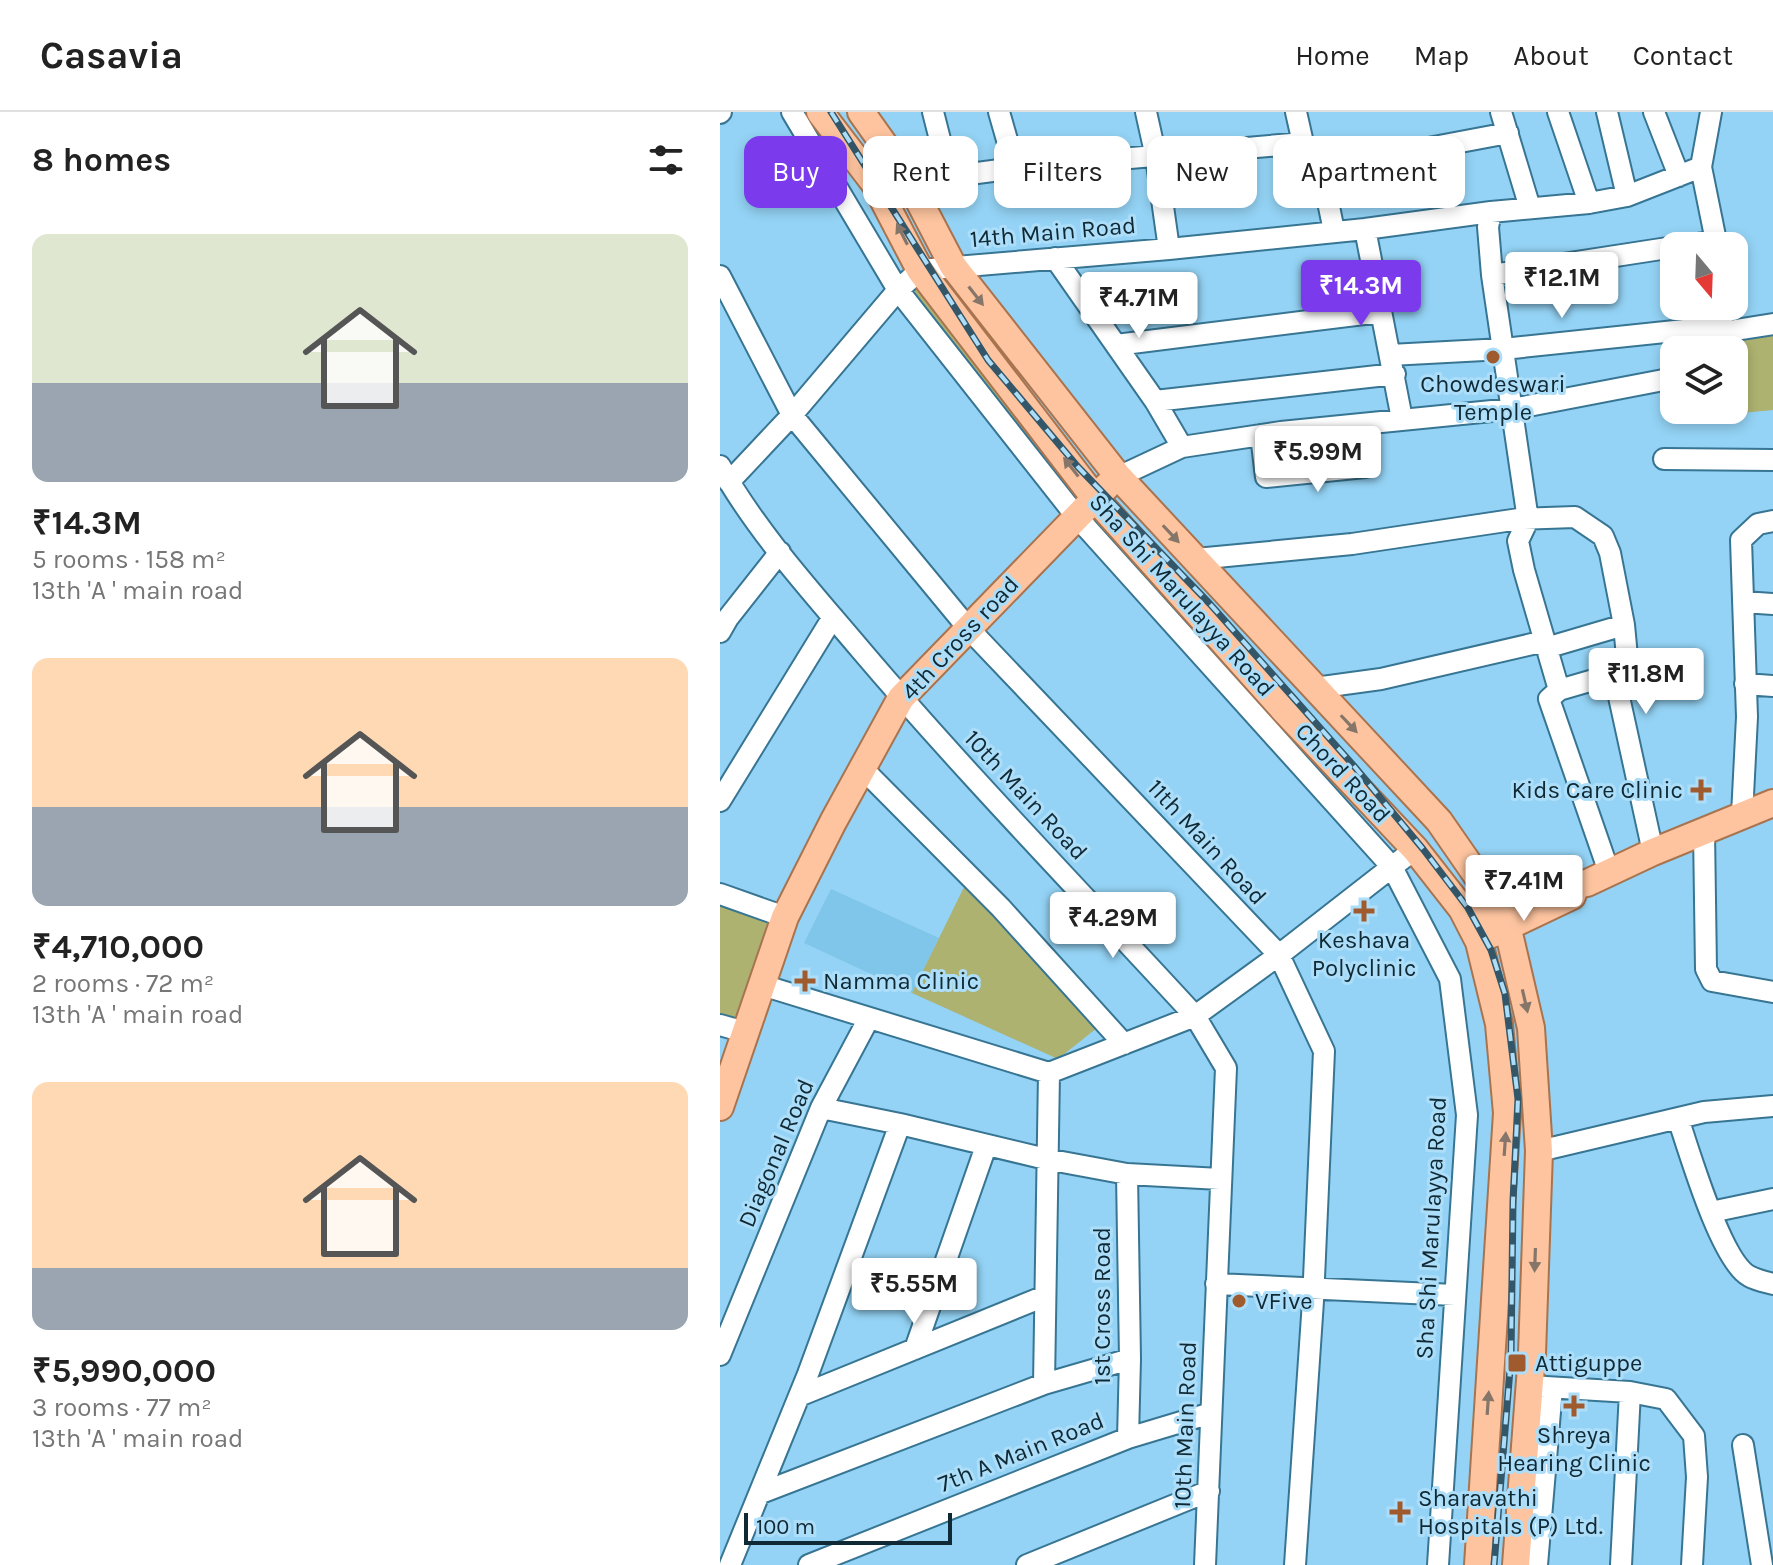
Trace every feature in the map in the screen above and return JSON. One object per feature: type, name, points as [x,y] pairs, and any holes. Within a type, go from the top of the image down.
[{"type":"main road","name":"Chord Road","points":[[820,112],[875,184],[920,270],[1094,497],[1284,710],[1415,849],[1462,909],[1475,934],[1499,1024],[1507,1113],[1478,1565]]},
{"type":"main road","name":"Chord Road","points":[[861,112],[877,136]]},
{"type":"main road","name":"Chord Road","points":[[923,208],[953,266],[1118,477],[1439,821],[1503,916],[1531,1028],[1539,1151],[1541,1387],[1516,1565]]},
{"type":"main road","name":"4th Cross road","points":[[785,917],[901,698],[1094,497],[1118,477]]},
{"type":"main road","points":[[1475,934],[1503,916],[1572,896],[1576,885],[1773,803]]},
{"type":"main road","points":[[721,1099],[733,1028],[762,985],[785,917]]},
{"type":"street","name":"Sha Shi Marulayya Road","points":[[792,112],[898,290],[1076,516],[1392,867],[1450,979],[1467,1115],[1438,1565]]},
{"type":"street","points":[[933,112],[939,136]]},
{"type":"street","points":[[999,112],[1006,136]]},
{"type":"street","points":[[1146,112],[1151,136]]},
{"type":"street","points":[[1296,112],[1301,136]]},
{"type":"street","points":[[1501,112],[1530,208]]},
{"type":"street","points":[[1558,112],[1589,203]]},
{"type":"street","points":[[1607,112],[1627,196]]},
{"type":"street","points":[[1654,112],[1679,176]]},
{"type":"street","points":[[1711,112],[1701,167],[1715,232]]},
{"type":"street","points":[[1465,141],[1508,133]]},
{"type":"street","name":"14th Main Road","points":[[920,270],[1169,249],[1589,203],[1627,196],[1701,167]]},
{"type":"street","points":[[1163,208],[1169,249]]},
{"type":"street","points":[[1329,208],[1334,231]]},
{"type":"street","points":[[1491,212],[1488,227],[1492,275],[1528,520],[1518,541],[1559,690]]},
{"type":"street","points":[[1365,229],[1402,419]]},
{"type":"street","points":[[1492,275],[1660,249]]},
{"type":"street","points":[[1055,258],[1155,401],[1182,447]]},
{"type":"street","points":[[725,474],[792,415],[898,290],[920,270]]},
{"type":"street","name":"11th Main Road","points":[[720,276],[792,415],[968,628],[1279,955],[1324,1051],[1314,1287],[1295,1565]]},
{"type":"street","points":[[1116,345],[1380,312]]},
{"type":"street","points":[[1736,336],[1773,324]]},
{"type":"street","points":[[1155,401],[1503,349],[1713,327],[1718,336]]},
{"type":"street","points":[[1118,477],[1182,447],[1261,435],[1512,409],[1660,381]]},
{"type":"street","points":[[1261,435],[1266,477],[1365,467]]},
{"type":"street","points":[[1664,459],[1773,460]]},
{"type":"street","name":"10th Main Road","points":[[725,474],[780,552],[901,698],[1195,1016],[1226,1068],[1205,1565]]},
{"type":"street","points":[[1196,559],[1352,544],[1519,519],[1575,517],[1603,536],[1610,553],[1624,625],[1628,667],[1559,690],[1549,699],[1609,872]]},
{"type":"street","points":[[1742,815],[1747,717],[1741,540],[1758,524],[1773,521]]},
{"type":"street","points":[[723,619],[780,552]]},
{"type":"street","points":[[1743,602],[1773,604]]},
{"type":"street","points":[[720,801],[833,617]]},
{"type":"street","points":[[1315,688],[1381,679],[1624,625]]},
{"type":"street","points":[[1614,674],[1653,852]]},
{"type":"street","points":[[1745,684],[1773,686]]},
{"type":"street","points":[[862,768],[1001,908],[1124,1044]]},
{"type":"street","points":[[1704,831],[1706,969],[1712,981],[1773,992]]},
{"type":"street","points":[[762,985],[1049,1073],[1195,1016],[1415,849]]},
{"type":"street","points":[[720,894],[785,917]]},
{"type":"street","name":"Diagonal Road","points":[[720,1355],[821,1108],[869,1018]]},
{"type":"street","points":[[1044,1384],[1049,1073]]},
{"type":"street","points":[[1539,1151],[1704,1112],[1773,1106]]},
{"type":"street","points":[[821,1108],[1046,1159],[1127,1174],[1220,1179]]},
{"type":"street","points":[[1678,1118],[1711,1212],[1734,1262],[1748,1276],[1773,1284]]},
{"type":"street","points":[[730,1565],[799,1396],[900,1124]]},
{"type":"street","points":[[915,1349],[986,1146]]},
{"type":"street","name":"1st Cross Road","points":[[1127,1174],[1128,1438]]},
{"type":"street","points":[[1711,1212],[1773,1199]]},
{"type":"street","points":[[1216,1284],[1455,1295]]},
{"type":"street","points":[[799,1396],[1045,1296]]},
{"type":"street","points":[[761,1493],[1044,1384],[1130,1359]]},
{"type":"street","points":[[1537,1565],[1541,1387],[1630,1392],[1666,1399],[1694,1436],[1697,1477],[1692,1565]]},
{"type":"street","points":[[1621,1565],[1630,1392]]},
{"type":"street","name":"7th A Main Road","points":[[809,1565],[1128,1438],[1211,1413]]},
{"type":"street","points":[[1743,1445],[1762,1565]]},
{"type":"street","points":[[1027,1565],[1209,1491]]},
{"type":"shaded area","points":[[831,889],[939,938],[912,993],[804,943]]},
{"type":"green space","points":[[920,278],[1039,431],[1023,443],[905,290]]},
{"type":"green space","points":[[1773,328],[1773,410],[1748,412],[1747,335]]},
{"type":"green space","points":[[967,881],[1102,1024],[1058,1059],[912,993]]},
{"type":"green space","points":[[720,906],[769,922],[734,1025],[720,1020]]},
{"type":"railway","points":[[831,112],[988,360],[1078,467],[1210,604],[1354,766],[1468,908],[1491,950],[1505,994],[1518,1099],[1511,1357],[1494,1565]]},
{"type":"place","name":"Chowdeswari Temple","points":[[1493,357]]},
{"type":"place","name":"Kids Care Clinic","points":[[1701,790]]},
{"type":"place","name":"Keshava Polyclinic","points":[[1364,911]]},
{"type":"place","name":"Namma Clinic","points":[[805,981]]},
{"type":"place","name":"VFive","points":[[1239,1301]]},
{"type":"place","name":"Attiguppe","points":[[1517,1363]]},
{"type":"place","name":"Shreya Hearing Clinic","points":[[1574,1406]]},
{"type":"place","name":"Sharavathi Hospitals (P) Ltd.","points":[[1400,1512]]}]
